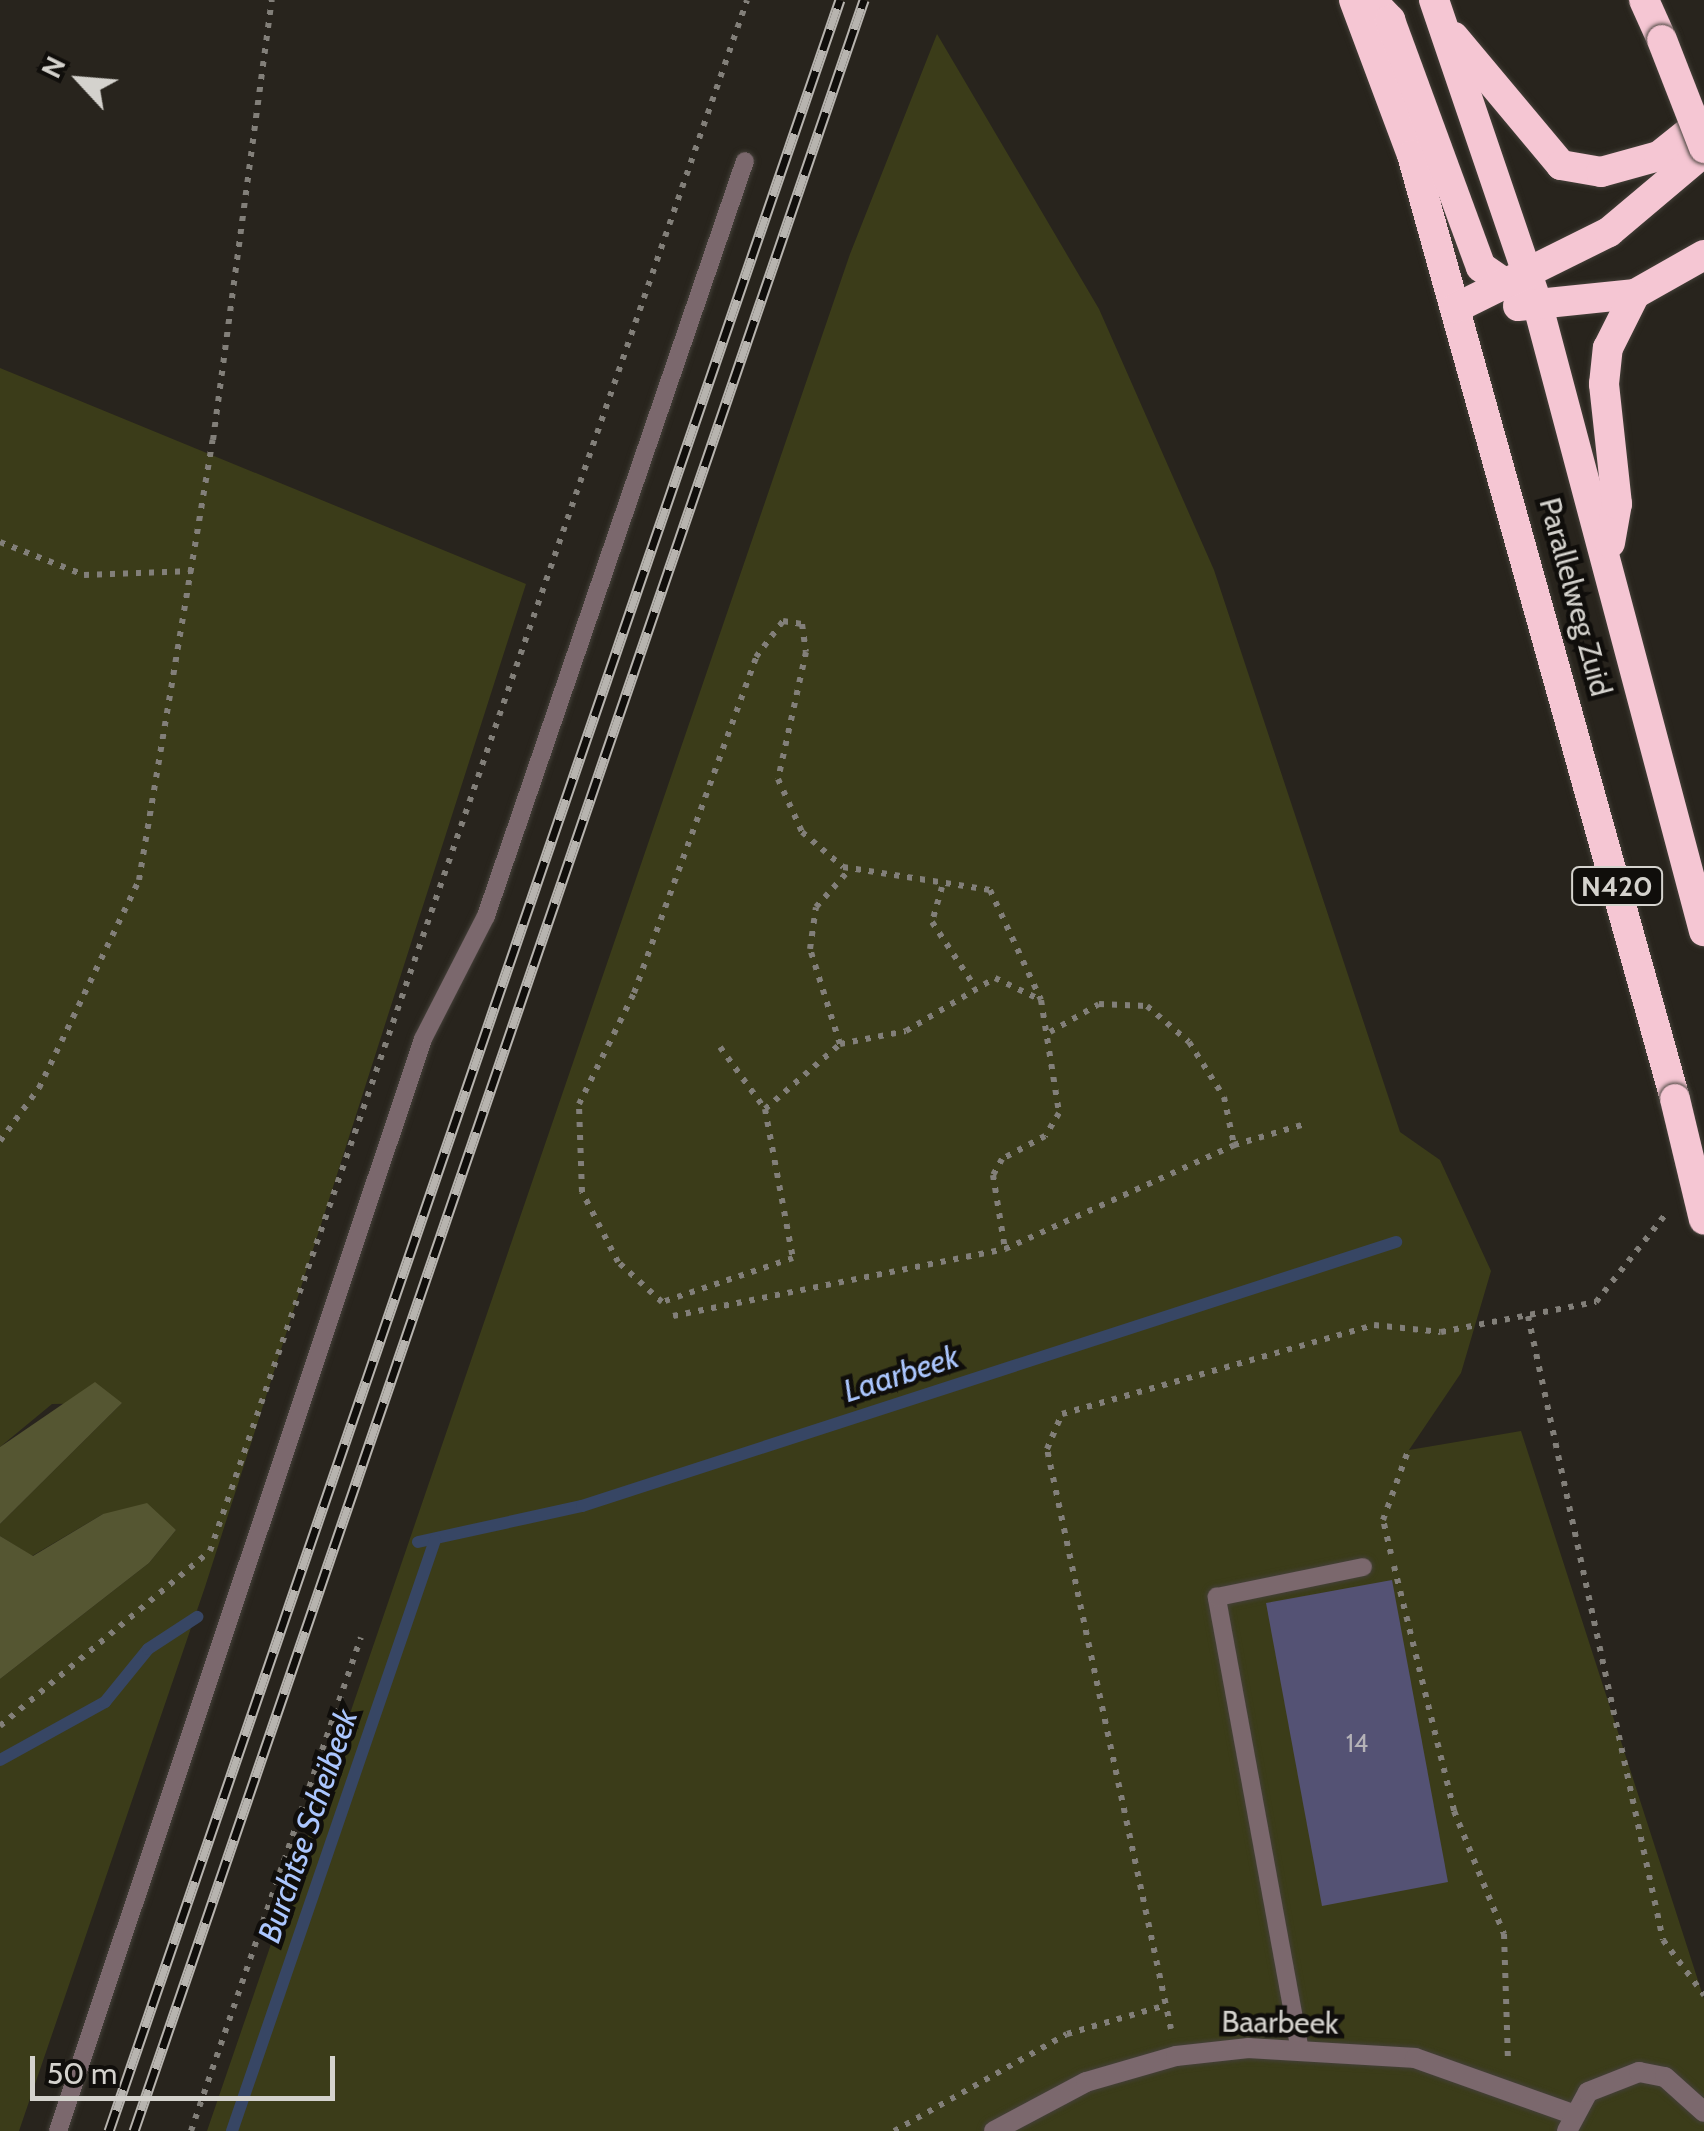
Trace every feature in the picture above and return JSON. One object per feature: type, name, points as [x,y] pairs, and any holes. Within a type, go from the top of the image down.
[{"type":"highway","name":"Parallelweg Zuid","points":[[1354,0],[1456,308],[1674,1098],[1704,1220]]},
{"type":"highway","points":[[1371,0],[1390,20],[1481,266],[1525,290]]},
{"type":"highway","name":"Parallelweg Zuid","points":[[1434,0],[1448,31],[1608,552],[1704,931]]},
{"type":"highway","points":[[1525,290],[1609,232],[1704,150],[1644,0]]},
{"type":"highway","points":[[1448,31],[1561,165],[1601,172],[1659,156],[1704,120]]},
{"type":"highway","points":[[1456,308],[1525,290],[1635,294],[1704,255]]},
{"type":"highway","points":[[1608,552],[1617,504],[1604,384],[1608,348],[1635,294]]},
{"type":"street","name":"Baarbeek","points":[[994,2131],[1086,2082],[1176,2056],[1300,2051],[1415,2058],[1504,2088],[1570,2122]]},
{"type":"street","points":[[1570,2122],[1611,2077],[1638,2072],[1665,2077],[1704,2112]]},
{"type":"lane","points":[[58,2131],[417,1057],[486,916],[746,161]]},
{"type":"lane","points":[[1300,2051],[1217,1597],[1364,1567]]},
{"type":"path","points":[[0,1141],[39,1088],[138,880],[193,571],[272,0]]},
{"type":"path","points":[[0,1726],[210,1552],[747,0]]},
{"type":"path","points":[[0,542],[84,575],[193,571]]},
{"type":"path","points":[[720,1046],[765,1109],[793,1258],[662,1302],[618,1262],[582,1192],[578,1104],[634,993],[756,657],[783,621],[802,624],[806,652],[778,779],[810,842],[851,868],[942,888],[990,890],[1016,928],[1041,1000],[1050,1032],[1060,1113],[993,1175],[1005,1249]]},
{"type":"path","points":[[840,1044],[810,949],[816,907],[851,868]]},
{"type":"path","points":[[942,888],[932,922],[973,984]]},
{"type":"path","points":[[765,1109],[840,1044],[906,1031],[973,984],[1021,982],[1041,1000]]},
{"type":"path","points":[[1050,1032],[1099,1004],[1147,1006],[1189,1042],[1215,1084],[1234,1145]]},
{"type":"path","points":[[673,1316],[1005,1249],[1234,1145],[1302,1126]]},
{"type":"path","points":[[894,2131],[1067,2034],[1166,2004],[1046,1449],[1062,1414],[1374,1325],[1442,1332],[1596,1302],[1674,1203]]},
{"type":"path","points":[[1528,1316],[1663,1940],[1704,1994]]},
{"type":"path","points":[[1408,1451],[1383,1520],[1454,1811],[1504,1934],[1512,2026],[1504,2088]]},
{"type":"path","points":[[191,2131],[361,1637]]},
{"type":"shaded area","points":[[937,34],[1099,309],[1214,570],[1400,1132],[1440,1160],[1491,1271],[1461,1373],[1409,1450],[1521,1431],[1704,1999],[1704,2131],[207,2131],[850,254]]},
{"type":"shaded area","points":[[0,368],[526,584],[205,1587],[19,2131],[0,2131],[0,1679],[149,1563],[176,1530],[103,1514],[32,1556],[0,1536],[0,1524],[122,1403],[52,1404],[0,1447]]},
{"type":"green space","points":[[95,1382],[122,1403],[0,1524],[0,1447]]},
{"type":"green space","points":[[147,1503],[176,1530],[149,1563],[0,1679],[0,1536],[33,1556],[103,1514]]},
{"type":"building","points":[[1392,1580],[1448,1882],[1322,1906],[1266,1603]]},
{"type":"waterway","name":"Laarbeek","points":[[418,1542],[582,1506],[1396,1242]]},
{"type":"waterway","name":"Burchtse Scheibeek","points":[[232,2131],[435,1540]]},
{"type":"waterway","name":"Laarbeek","points":[[0,1760],[105,1702],[148,1649],[197,1617]]},
{"type":"railway","points":[[109,2131],[840,0]]},
{"type":"railway","points":[[134,2131],[864,0]]}]
